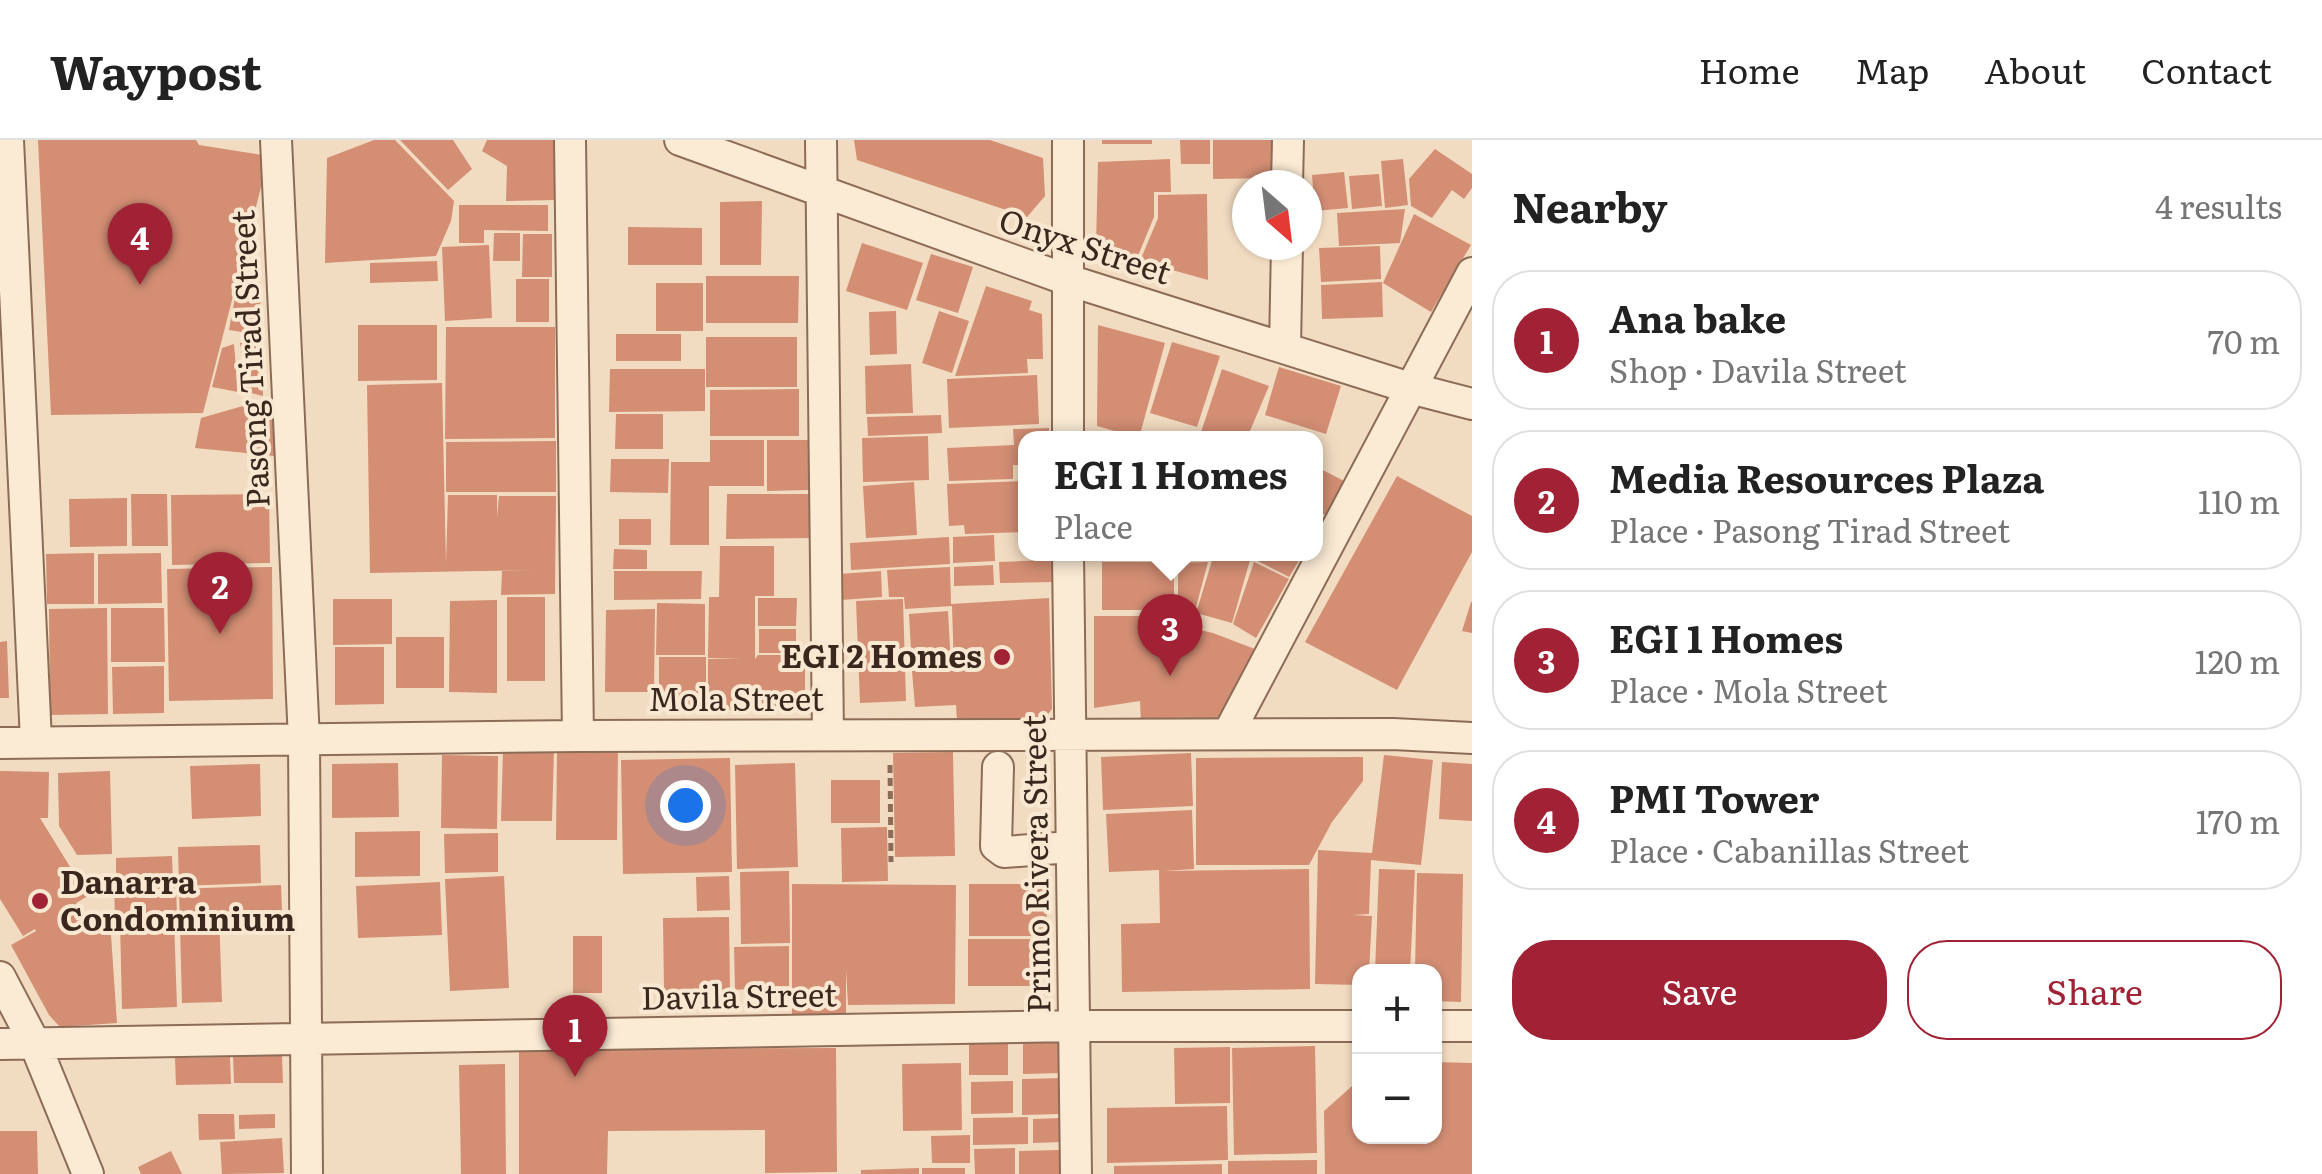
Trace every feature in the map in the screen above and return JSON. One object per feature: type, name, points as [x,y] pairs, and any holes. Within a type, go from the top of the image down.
[{"type":"street","points":[[8,140],[9,400],[36,742]]},
{"type":"street","name":"Pasong Tirad Street","points":[[276,140],[304,740],[308,1174]]},
{"type":"street","points":[[570,140],[578,736]]},
{"type":"street","name":"Onyx Street","points":[[680,140],[1068,280],[1472,404]]},
{"type":"street","points":[[820,140],[828,735]]},
{"type":"street","points":[[1068,140],[1068,431]]},
{"type":"street","points":[[1287,170],[1288,140]]},
{"type":"street","points":[[1285,347],[1286,260]]},
{"type":"street","points":[[1323,553],[1472,273]]},
{"type":"street","name":"Primo Rivera Street","points":[[1068,561],[1076,1174]]},
{"type":"street","points":[[1228,734],[1319,561]]},
{"type":"street","name":"Mola Street","points":[[0,743],[890,734],[1472,738]]},
{"type":"street","points":[[998,767],[996,846],[1004,852],[1071,847]]},
{"type":"street","points":[[0,977],[35,1044],[88,1174]]},
{"type":"street","name":"Davila Street","points":[[0,1044],[1075,1026],[1352,1026]]},
{"type":"street","points":[[1442,1026],[1472,1026]]},
{"type":"path","points":[[890,734],[891,862]]},
{"type":"building","points":[[38,140],[196,140],[199,145],[269,156],[203,413],[51,415]]},
{"type":"building","points":[[374,140],[395,140],[454,201],[451,221],[436,256],[325,263],[327,158]]},
{"type":"building","points":[[400,140],[453,140],[472,169],[448,190]]},
{"type":"building","points":[[487,140],[557,140],[555,200],[506,201],[507,166],[482,151]]},
{"type":"building","points":[[854,140],[990,140],[1043,158],[1045,196],[1027,217],[857,160]]},
{"type":"building","points":[[1102,140],[1152,140],[1152,144],[1102,144]]},
{"type":"building","points":[[1180,140],[1210,140],[1210,164],[1181,164]]},
{"type":"building","points":[[1213,140],[1271,140],[1271,170],[1232,170],[1232,179],[1213,179]]},
{"type":"building","points":[[1435,149],[1472,174],[1472,188],[1464,199],[1452,190],[1432,218],[1411,206],[1409,179]]},
{"type":"building","points":[[1170,159],[1171,192],[1154,192],[1154,217],[1135,263],[1096,246],[1098,162]]},
{"type":"building","points":[[1403,159],[1408,205],[1385,208],[1381,161]]},
{"type":"building","points":[[1344,172],[1348,208],[1322,210],[1322,174]]},
{"type":"building","points":[[1379,174],[1382,206],[1352,209],[1349,176]]},
{"type":"building","points":[[1207,194],[1208,280],[1140,261],[1158,218],[1158,195]]},
{"type":"building","points":[[762,201],[761,265],[720,265],[720,202]]},
{"type":"building","points":[[459,205],[548,205],[548,231],[484,230],[484,243],[459,243]]},
{"type":"building","points":[[1405,209],[1400,243],[1339,246],[1337,213]]},
{"type":"building","points":[[1414,214],[1471,245],[1431,312],[1383,283]]},
{"type":"building","points":[[628,227],[702,228],[702,265],[628,265]]},
{"type":"building","points":[[494,233],[520,233],[520,261],[493,261]]},
{"type":"building","points":[[523,234],[552,234],[552,277],[522,277]]},
{"type":"building","points":[[862,243],[923,263],[907,310],[846,291]]},
{"type":"building","points":[[489,245],[492,318],[445,321],[442,247]]},
{"type":"building","points":[[1380,246],[1381,279],[1321,282],[1322,248]]},
{"type":"building","points":[[931,254],[973,267],[958,313],[916,300]]},
{"type":"building","points":[[437,261],[438,281],[370,283],[370,263]]},
{"type":"building","points":[[706,276],[799,276],[798,323],[706,323]]},
{"type":"building","points":[[516,279],[549,279],[549,322],[516,322]]},
{"type":"building","points":[[1382,282],[1383,317],[1322,319],[1321,285]]},
{"type":"building","points":[[656,283],[703,283],[703,331],[656,331]]},
{"type":"building","points":[[986,286],[1032,301],[1029,310],[1042,314],[1043,359],[1027,359],[1028,373],[955,376]]},
{"type":"building","points":[[260,290],[261,335],[229,330],[236,292]]},
{"type":"building","points":[[896,311],[897,354],[870,355],[869,312]]},
{"type":"building","points":[[939,311],[969,321],[952,373],[922,363]]},
{"type":"building","points":[[358,325],[437,325],[437,380],[358,381]]},
{"type":"building","points":[[1098,325],[1165,343],[1141,431],[1097,426]]},
{"type":"building","points":[[446,327],[555,327],[555,438],[445,439]]},
{"type":"building","points":[[616,334],[681,334],[681,361],[616,361]]},
{"type":"building","points":[[706,337],[797,337],[797,387],[706,387]]},
{"type":"building","points":[[262,341],[263,396],[247,392],[240,343]]},
{"type":"building","points":[[1172,342],[1220,356],[1197,427],[1150,413]]},
{"type":"building","points":[[234,344],[238,392],[212,387],[222,348]]},
{"type":"building","points":[[911,364],[913,413],[866,414],[865,366]]},
{"type":"building","points":[[1279,367],[1341,386],[1326,434],[1265,415]]},
{"type":"building","points":[[610,369],[705,369],[705,411],[609,412]]},
{"type":"building","points":[[1222,369],[1269,386],[1250,431],[1201,431]]},
{"type":"building","points":[[1037,375],[1039,424],[949,428],[947,379]]},
{"type":"building","points":[[442,383],[446,564],[448,495],[497,495],[497,517],[499,496],[556,496],[555,594],[501,595],[502,571],[537,570],[370,573],[367,385]]},
{"type":"building","points":[[799,389],[799,436],[710,436],[710,390]]},
{"type":"building","points":[[267,399],[285,457],[195,448],[201,418]]},
{"type":"building","points":[[616,414],[663,414],[663,449],[615,449]]},
{"type":"building","points":[[941,415],[942,433],[868,436],[867,417]]},
{"type":"building","points":[[1049,428],[1018,431],[1018,465],[1013,465],[1013,479],[949,481],[947,448],[1014,445],[1013,429]]},
{"type":"building","points":[[928,436],[929,480],[863,482],[862,438]]},
{"type":"building","points":[[710,440],[764,440],[764,486],[709,486],[709,545],[670,545],[671,462],[710,462]]},
{"type":"building","points":[[767,440],[809,440],[809,490],[767,491]]},
{"type":"building","points":[[556,441],[556,492],[446,492],[446,442]]},
{"type":"building","points":[[611,459],[669,459],[668,493],[610,492]]},
{"type":"building","points":[[1323,470],[1344,481],[1323,514]]},
{"type":"building","points":[[1397,476],[1472,516],[1472,552],[1397,690],[1305,642]]},
{"type":"building","points":[[1018,481],[1018,532],[965,534],[964,525],[949,526],[947,484]]},
{"type":"building","points":[[914,482],[917,535],[866,538],[863,486]]},
{"type":"building","points":[[131,494],[167,494],[168,546],[132,546]]},
{"type":"building","points":[[269,494],[270,563],[172,565],[171,495]]},
{"type":"building","points":[[727,494],[813,494],[813,538],[726,539]]},
{"type":"building","points":[[127,498],[127,546],[70,547],[69,499]]},
{"type":"building","points":[[619,519],[651,519],[651,545],[619,545]]},
{"type":"building","points":[[994,535],[995,561],[953,563],[953,537]]},
{"type":"building","points":[[949,537],[950,564],[851,570],[850,543]]},
{"type":"building","points":[[720,546],[774,546],[774,596],[755,596],[755,659],[758,655],[805,655],[805,708],[708,711],[708,659],[742,659],[708,658],[709,597],[719,597]]},
{"type":"building","points":[[614,549],[647,550],[647,569],[613,569]]},
{"type":"building","points":[[94,553],[94,604],[47,604],[46,554]]},
{"type":"building","points":[[161,553],[162,603],[98,604],[98,554]]},
{"type":"building","points":[[1052,561],[1053,582],[1000,583],[999,562]]},
{"type":"building","points":[[1212,561],[1250,561],[1232,623],[1196,613]]},
{"type":"building","points":[[1258,561],[1299,561],[1289,577]]},
{"type":"building","points":[[1102,562],[1174,562],[1174,610],[1102,610]]},
{"type":"building","points":[[1208,562],[1195,611],[1178,610],[1178,563]]},
{"type":"building","points":[[1254,562],[1289,579],[1256,638],[1233,624]]},
{"type":"building","points":[[993,565],[994,585],[954,586],[954,567]]},
{"type":"building","points":[[272,567],[273,699],[169,701],[167,569]]},
{"type":"building","name":"EGI 2 Homes","points":[[950,567],[951,604],[1049,598],[1052,709],[1039,726],[957,722],[956,705],[915,707],[912,671],[954,669],[952,606],[905,609],[904,597],[889,597],[887,570]]},
{"type":"building","points":[[614,571],[702,571],[701,599],[614,600]]},
{"type":"building","points":[[881,571],[882,597],[841,600],[839,574]]},
{"type":"building","points":[[507,597],[545,597],[545,681],[507,681]]},
{"type":"building","points":[[758,598],[797,598],[796,626],[758,626]]},
{"type":"building","points":[[333,599],[392,599],[392,644],[333,645]]},
{"type":"building","points":[[903,599],[906,701],[860,703],[856,601]]},
{"type":"building","points":[[497,600],[497,693],[449,692],[450,601]]},
{"type":"building","points":[[1472,602],[1472,633],[1462,631]]},
{"type":"building","points":[[657,603],[705,604],[705,655],[656,655]]},
{"type":"building","points":[[107,608],[108,714],[50,715],[49,609]]},
{"type":"building","points":[[111,608],[164,608],[165,662],[111,662]]},
{"type":"building","points":[[655,609],[654,692],[605,692],[606,610]]},
{"type":"building","points":[[948,611],[951,667],[912,669],[909,614]]},
{"type":"building","points":[[1094,616],[1141,616],[1213,633],[1260,651],[1222,720],[1141,724],[1140,701],[1094,708]]},
{"type":"building","points":[[759,629],[796,629],[796,653],[759,653]]},
{"type":"building","points":[[396,637],[444,637],[444,688],[396,688]]},
{"type":"building","points":[[7,641],[9,698],[0,698],[0,642]]},
{"type":"building","points":[[335,647],[384,647],[384,704],[335,705]]},
{"type":"building","points":[[659,657],[706,657],[706,709],[659,709]]},
{"type":"building","points":[[164,666],[164,713],[113,714],[112,667]]},
{"type":"building","points":[[503,750],[554,750],[552,821],[501,821]]},
{"type":"building","points":[[557,750],[618,750],[617,840],[556,840]]},
{"type":"building","points":[[953,752],[955,856],[895,857],[893,753]]},
{"type":"building","points":[[1191,753],[1193,806],[1103,810],[1101,757]]},
{"type":"building","points":[[442,755],[498,756],[497,829],[441,828]]},
{"type":"building","points":[[1384,755],[1433,760],[1421,865],[1371,860],[1369,914],[1352,915],[1372,916],[1369,964],[1352,964],[1352,985],[1315,984],[1318,850],[1372,853]]},
{"type":"building","points":[[1363,757],[1363,781],[1332,822],[1309,865],[1196,865],[1196,758]]},
{"type":"building","points":[[730,758],[732,872],[623,874],[621,760]]},
{"type":"building","points":[[1442,762],[1472,764],[1472,821],[1439,819]]},
{"type":"building","points":[[398,763],[399,817],[332,818],[332,764]]},
{"type":"building","points":[[795,763],[798,867],[737,869],[735,765]]},
{"type":"building","points":[[260,764],[261,816],[192,819],[190,766]]},
{"type":"building","name":"Danarra Condominium","points":[[0,771],[49,772],[48,818],[40,818],[88,896],[76,903],[88,922],[110,920],[117,1023],[60,1027],[49,1015],[11,945],[36,931],[23,936],[0,899]]},
{"type":"building","points":[[110,771],[112,854],[77,855],[59,826],[58,773]]},
{"type":"building","points":[[831,780],[880,780],[880,823],[831,823]]},
{"type":"building","points":[[1192,810],[1194,869],[1163,871],[1309,869],[1310,989],[1122,992],[1121,924],[1160,923],[1159,870],[1109,872],[1106,814]]},
{"type":"building","points":[[887,827],[888,881],[842,882],[841,828]]},
{"type":"building","points":[[420,831],[420,876],[355,877],[355,832]]},
{"type":"building","points":[[498,833],[498,872],[445,873],[444,834]]},
{"type":"building","points":[[260,845],[261,883],[179,886],[178,847]]},
{"type":"building","points":[[172,856],[173,883],[116,884],[116,858]]},
{"type":"building","points":[[1379,869],[1415,870],[1410,964],[1375,964]]},
{"type":"building","points":[[789,871],[790,943],[741,944],[740,872]]},
{"type":"building","points":[[1417,873],[1463,874],[1461,1002],[1442,1001],[1442,964],[1415,964]]},
{"type":"building","points":[[504,876],[509,988],[450,991],[445,879]]},
{"type":"building","points":[[729,876],[730,910],[697,911],[696,877]]},
{"type":"building","points":[[440,882],[442,935],[358,938],[356,886]]},
{"type":"building","points":[[176,884],[177,915],[115,917],[114,887]]},
{"type":"building","points":[[792,884],[956,885],[955,1004],[848,1005],[846,969],[846,1014],[792,1014]]},
{"type":"building","points":[[969,884],[1046,884],[1047,936],[969,936]]},
{"type":"building","points":[[281,885],[282,910],[219,912],[222,1002],[182,1003],[179,889]]},
{"type":"building","points":[[729,917],[730,990],[664,991],[663,918]]},
{"type":"building","points":[[174,919],[177,1007],[122,1009],[120,921]]},
{"type":"building","points":[[573,936],[602,936],[602,993],[573,993]]},
{"type":"building","points":[[968,939],[1030,939],[1030,986],[968,986]]},
{"type":"building","points":[[789,946],[789,986],[747,986],[735,990],[734,947]]},
{"type":"building","points":[[1063,1041],[1063,1073],[1023,1074],[1023,1042]]},
{"type":"building","points":[[1008,1042],[1008,1075],[969,1075],[969,1043]]},
{"type":"building","points":[[1315,1046],[1317,1153],[1234,1155],[1232,1048]]},
{"type":"building","points":[[1230,1047],[1230,1103],[1175,1104],[1174,1048]]},
{"type":"building","points":[[836,1048],[837,1172],[765,1173],[765,1130],[608,1131],[607,1174],[519,1174],[519,1049]]},
{"type":"building","points":[[282,1055],[283,1083],[234,1083],[233,1056]]},
{"type":"building","points":[[230,1057],[231,1084],[176,1085],[175,1058]]},
{"type":"building","points":[[1442,1062],[1472,1063],[1472,1174],[1325,1174],[1324,1111],[1352,1086],[1352,1144],[1442,1144]]},
{"type":"building","points":[[961,1063],[962,1130],[903,1131],[902,1064]]},
{"type":"building","points":[[505,1064],[506,1174],[461,1174],[459,1065]]},
{"type":"building","points":[[1062,1078],[1062,1114],[1022,1115],[1022,1079]]},
{"type":"building","points":[[1013,1081],[1013,1113],[971,1114],[971,1082]]},
{"type":"building","points":[[1227,1106],[1228,1160],[1107,1163],[1107,1108]]},
{"type":"building","points":[[198,1114],[234,1114],[235,1139],[199,1140]]},
{"type":"building","points":[[275,1114],[275,1128],[239,1129],[239,1115]]},
{"type":"building","points":[[1028,1117],[1028,1144],[973,1145],[973,1118]]},
{"type":"building","points":[[1062,1118],[1062,1142],[1033,1143],[1033,1119]]},
{"type":"building","points":[[0,1131],[37,1131],[38,1174],[0,1174]]},
{"type":"building","points":[[970,1135],[970,1163],[932,1163],[931,1136]]},
{"type":"building","points":[[282,1138],[284,1173],[222,1174],[220,1142]]},
{"type":"building","points":[[1015,1148],[1015,1174],[975,1174],[974,1149]]},
{"type":"building","points":[[1059,1150],[1060,1174],[1019,1174],[1019,1151]]},
{"type":"building","points":[[171,1151],[182,1174],[141,1174],[138,1167]]},
{"type":"building","points":[[1317,1160],[1317,1174],[1228,1174],[1228,1161]]},
{"type":"building","points":[[1222,1164],[1222,1174],[1114,1174],[1114,1166]]},
{"type":"building","points":[[919,1168],[919,1174],[861,1174],[861,1170]]},
{"type":"building","points":[[922,1168],[965,1168],[965,1174],[922,1174]]},
{"type":"place","name":"PMI Tower","points":[[140,285]]},
{"type":"place","name":"Media Resources Plaza","points":[[220,634]]},
{"type":"place","name":"EGI 2 Homes","points":[[1002,657]]},
{"type":"place","name":"EGI 1 Homes","points":[[1170,676]]},
{"type":"place","name":"Danarra Condominium","points":[[40,901]]},
{"type":"place","name":"Ana bake","points":[[575,1077]]}]
